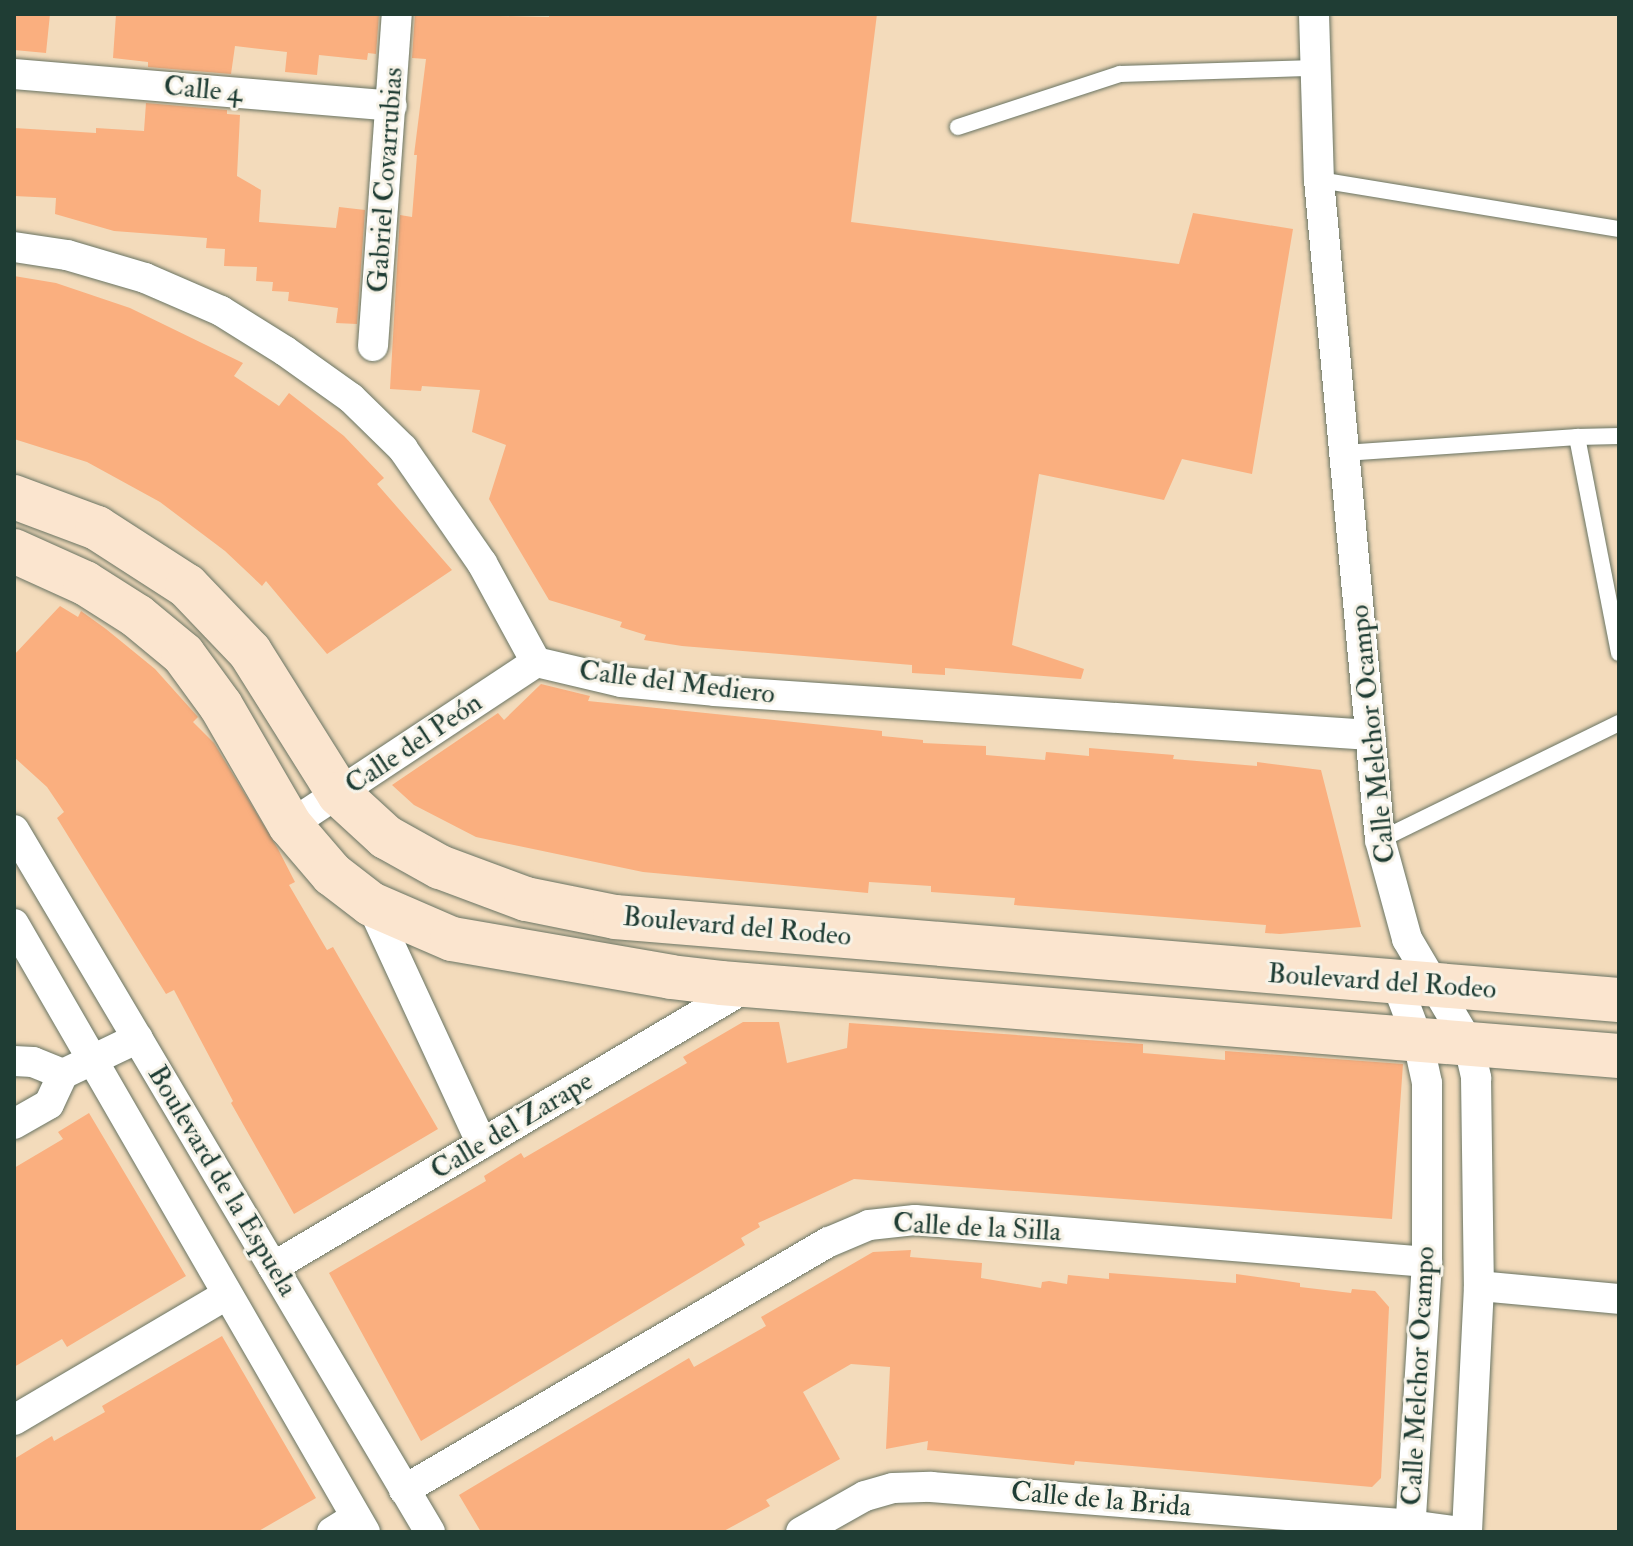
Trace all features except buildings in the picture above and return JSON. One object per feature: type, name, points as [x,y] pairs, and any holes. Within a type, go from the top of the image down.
[{"type":"street","name":"Gabriel Covarrubias","points":[[373,346],[397,14]]},
{"type":"street","name":"Calle Melchor Ocampo","points":[[1314,14],[1319,180],[1380,840],[1417,985],[1417,1037],[1427,1083],[1427,1262],[1410,1528]]},
{"type":"street","name":"Calle 4","points":[[14,74],[392,106]]},
{"type":"street","points":[[14,247],[67,255],[145,278],[221,311],[351,398],[403,449],[482,563],[536,662]]},
{"type":"street","name":"Boulevard del Rodeo","points":[[14,497],[97,528],[187,586],[250,652],[339,794],[386,837],[440,867],[526,899],[615,917],[1619,1000]]},
{"type":"street","name":"Boulevard del Rodeo","points":[[14,551],[85,583],[137,616],[183,654],[221,706],[290,825],[332,874],[371,904],[452,939],[671,977],[750,985],[1417,1037],[1619,1056]]},
{"type":"street","name":"Calle del Mediero","points":[[536,662],[621,682],[714,691],[1371,735]]},
{"type":"street","name":"Calle del Peón","points":[[290,825],[536,662]]},
{"type":"street","name":"Boulevard de la Espuela","points":[[14,830],[430,1532]]},
{"type":"street","name":"Boulevard del Rodeo","points":[[371,904],[482,1144]]},
{"type":"street","name":"Boulevard de la Espuela","points":[[14,924],[226,1295],[351,1527]]},
{"type":"street","name":"Calle del Zarape","points":[[273,1267],[750,985]]},
{"type":"street","name":"Calle Melchor Ocampo","points":[[1417,985],[1468,1042],[1476,1078],[1479,1286],[1467,1532]]},
{"type":"street","points":[[14,1061],[33,1062],[63,1074],[92,1063],[138,1038]]},
{"type":"street","points":[[14,1124],[49,1104],[63,1074]]},
{"type":"street","name":"Calle de la Silla","points":[[404,1490],[829,1242],[879,1223],[915,1220],[1427,1262]]},
{"type":"street","points":[[1479,1286],[1619,1299]]},
{"type":"street","points":[[14,1420],[226,1295]]},
{"type":"street","name":"Calle de la Brida","points":[[801,1532],[865,1496],[893,1488],[931,1487],[1460,1532]]},
{"type":"lane","points":[[958,127],[1120,74],[1315,68]]},
{"type":"lane","points":[[1319,180],[1619,229]]},
{"type":"lane","points":[[1344,453],[1619,436]]},
{"type":"lane","points":[[1577,437],[1619,653]]},
{"type":"lane","points":[[1380,840],[1619,723]]}]
